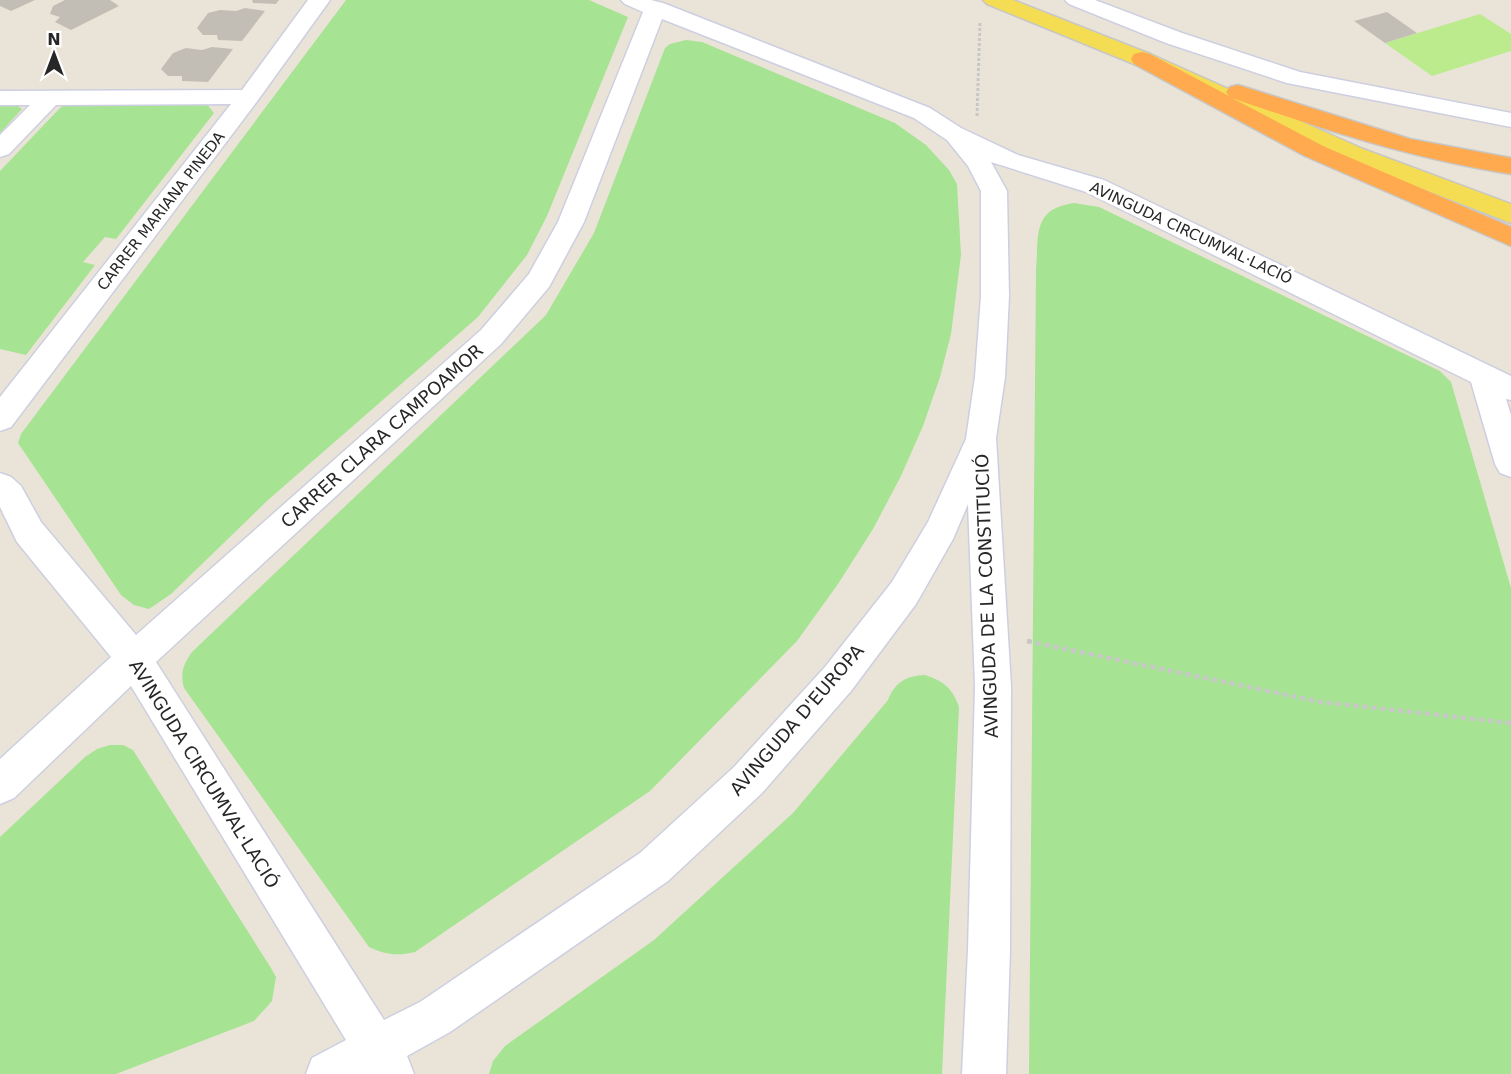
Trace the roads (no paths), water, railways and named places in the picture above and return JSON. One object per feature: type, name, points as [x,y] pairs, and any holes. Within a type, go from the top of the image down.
[{"type":"highway","points":[[1142,59],[1348,130],[1478,161],[1511,166]]},
{"type":"highway","points":[[1142,59],[1314,151],[1511,237]]},
{"type":"main road","points":[[987,6],[1142,59],[1354,154],[1511,214]]},
{"type":"street","name":"CARRER MARIANA PINEDA","points":[[0,419],[248,98],[319,0]]},
{"type":"street","points":[[1076,0],[1174,38],[1295,78],[1511,120]]},
{"type":"street","name":"AVINGUDA CIRCUMVAL·LACIÓ","points":[[644,4],[922,113],[952,133],[1009,161],[1095,186],[1511,389]]},
{"type":"street","name":"CARRER CLARA CAMPOAMOR","points":[[0,785],[134,659],[491,337],[525,299],[539,280],[571,222],[609,130],[647,25],[644,4]]},
{"type":"street","points":[[0,98],[248,98]]},
{"type":"street","points":[[0,149],[50,98]]},
{"type":"street","name":"AVINGUDA DE LA CONSTITUCIÓ","points":[[952,133],[979,162],[994,191],[995,296],[990,377],[981,438],[991,633],[989,950],[984,1074]]},
{"type":"street","points":[[1483,374],[1511,464]]},
{"type":"street","name":"AVINGUDA D'EUROPA","points":[[328,1074],[384,1062],[435,1017],[654,867],[748,780],[838,679],[904,593],[941,529],[981,438]]},
{"type":"street","name":"AVINGUDA CIRCUMVAL·LACIÓ","points":[[0,486],[10,495],[29,532],[134,659],[384,1062]]}]
